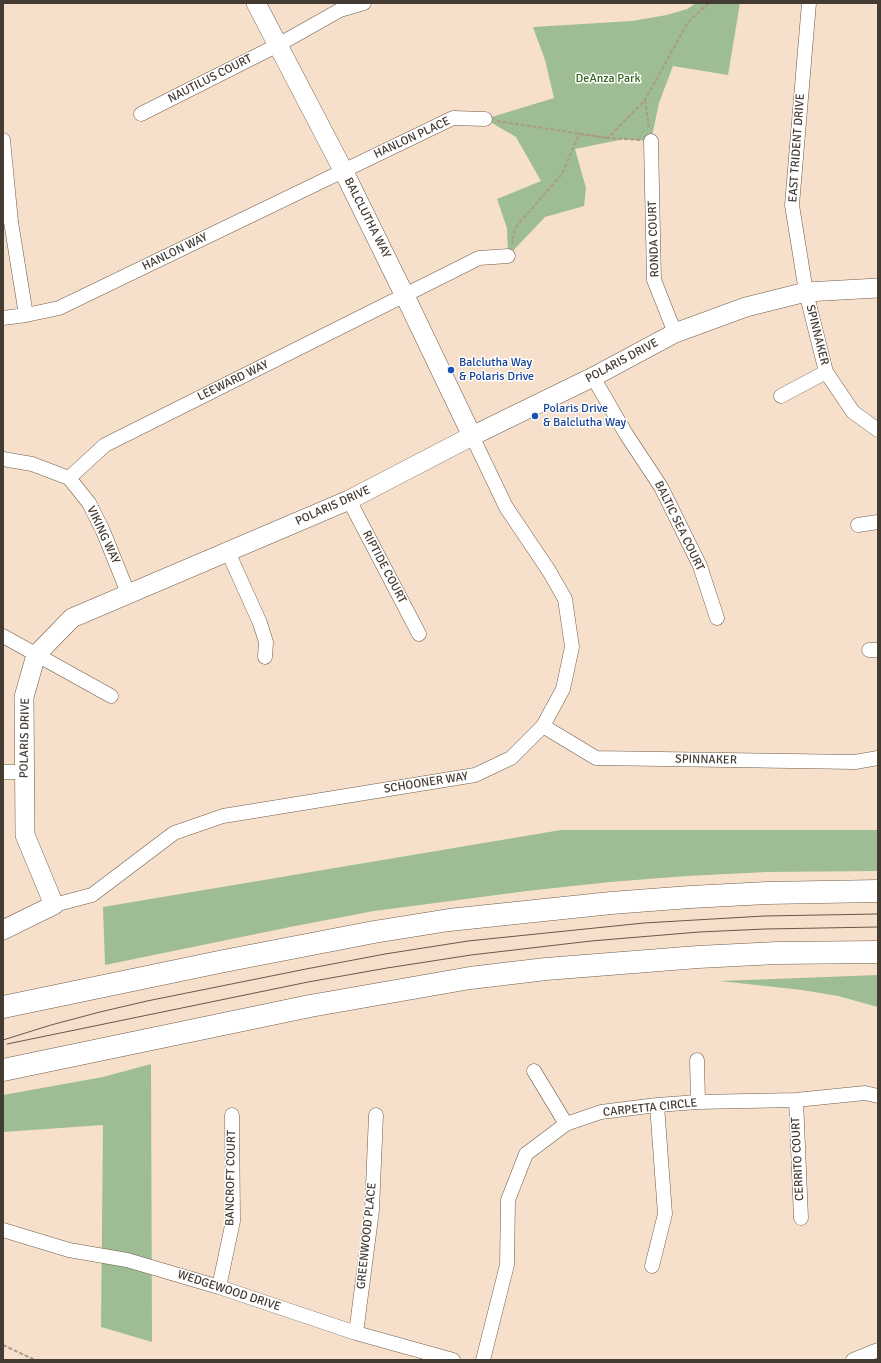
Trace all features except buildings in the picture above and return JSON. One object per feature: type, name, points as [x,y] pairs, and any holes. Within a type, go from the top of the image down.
[{"type":"highway","points":[[3,1007],[239,958],[374,932],[449,920],[596,904],[690,897],[767,892],[878,891]]},
{"type":"highway","points":[[3,1070],[310,1006],[470,978],[554,968],[698,957],[778,953],[878,952]]},
{"type":"street","name":"BALCLUTHA WAY","points":[[256,3],[343,170],[472,436]]},
{"type":"street","name":"NAUTILUS COURT","points":[[141,114],[278,45],[340,10],[364,3]]},
{"type":"street","name":"EAST TRIDENT DRIVE","points":[[806,292],[792,205],[809,3]]},
{"type":"street","name":"HANLON PLACE","points":[[343,170],[454,118],[485,119]]},
{"type":"street","points":[[3,140],[11,222],[26,315]]},
{"type":"street","name":"RONDA COURT","points":[[651,141],[654,280],[675,333]]},
{"type":"street","name":"HANLON WAY","points":[[3,318],[59,308],[343,170]]},
{"type":"street","name":"LEEWARD WAY","points":[[69,478],[105,445],[479,258],[508,256]]},
{"type":"street","name":"POLARIS DRIVE","points":[[54,905],[25,835],[24,697],[36,655],[72,618],[349,500],[472,436],[593,377],[675,333],[746,306],[806,292],[878,288]]},
{"type":"street","name":"SPINNAKER","points":[[806,292],[826,372],[853,412],[878,430]]},
{"type":"street","points":[[781,396],[826,372]]},
{"type":"street","name":"BALTIC SEA COURT","points":[[593,377],[626,434],[661,486],[700,566],[717,618]]},
{"type":"street","name":"SCHOONER WAY","points":[[3,930],[54,905],[92,895],[174,833],[223,816],[475,775],[511,758],[543,726],[563,689],[572,647],[564,599],[549,571],[506,507],[472,436]]},
{"type":"street","points":[[3,459],[32,464],[69,478]]},
{"type":"street","name":"VIKING WAY","points":[[69,478],[89,504],[103,531],[128,593]]},
{"type":"street","name":"RIPTIDE COURT","points":[[349,500],[419,634]]},
{"type":"street","points":[[858,525],[878,522]]},
{"type":"street","points":[[228,552],[260,623],[266,642],[265,657]]},
{"type":"street","points":[[3,636],[111,696]]},
{"type":"street","name":"SPINNAKER","points":[[543,726],[596,758],[856,762],[878,758]]},
{"type":"street","points":[[3,772],[24,772]]},
{"type":"street","points":[[697,1060],[698,1102]]},
{"type":"street","points":[[534,1070],[566,1124]]},
{"type":"street","name":"CARPETTA CIRCLE","points":[[483,1360],[507,1265],[508,1200],[526,1154],[566,1124],[601,1112],[657,1105],[698,1102],[796,1100],[865,1093],[878,1096]]},
{"type":"street","name":"CERRITO COURT","points":[[796,1100],[801,1218]]},
{"type":"street","points":[[652,1266],[665,1214],[657,1105]]},
{"type":"street","name":"BANCROFT COURT","points":[[219,1287],[233,1221],[232,1114]]},
{"type":"street","name":"GREENWOOD PLACE","points":[[356,1332],[372,1210],[376,1115]]},
{"type":"street","name":"WEDGEWOOD DRIVE","points":[[3,1230],[69,1250],[127,1260],[219,1287],[356,1332],[453,1360]]},
{"type":"street","points":[[856,1360],[878,1350]]},
{"type":"path","points":[[608,138],[645,100],[688,22],[709,3]]},
{"type":"path","points":[[508,256],[515,228],[562,174],[579,134],[651,141],[645,100]]},
{"type":"path","points":[[485,119],[608,138]]},
{"type":"path","points":[[3,1345],[35,1360]]},
{"type":"green space","name":"DeAnza Park","points":[[696,3],[740,3],[728,75],[673,66],[659,103],[651,141],[624,139],[575,149],[586,188],[584,206],[545,217],[508,256],[507,228],[497,199],[541,181],[516,137],[485,119],[554,98],[545,60],[533,27],[632,21],[667,15],[687,9]]},
{"type":"green space","points":[[561,830],[878,830],[878,871],[767,872],[687,876],[610,882],[527,891],[374,911],[105,965],[103,907]]},
{"type":"green space","points":[[878,975],[878,1007],[838,996],[802,990],[720,981]]},
{"type":"green space","points":[[151,1064],[152,1342],[101,1327],[103,1125],[3,1132],[3,1095],[103,1077]]},
{"type":"tram line","points":[[3,1040],[51,1025],[147,1001],[385,954],[468,941],[644,923],[764,916],[878,914]]},
{"type":"tram line","points":[[7,1044],[308,982],[471,955],[591,941],[699,932],[878,927]]},
{"type":"place","name":"Balclutha Way & Polaris Drive","points":[[451,370]]},
{"type":"place","name":"Polaris Drive & Balclutha Way","points":[[535,416]]}]
